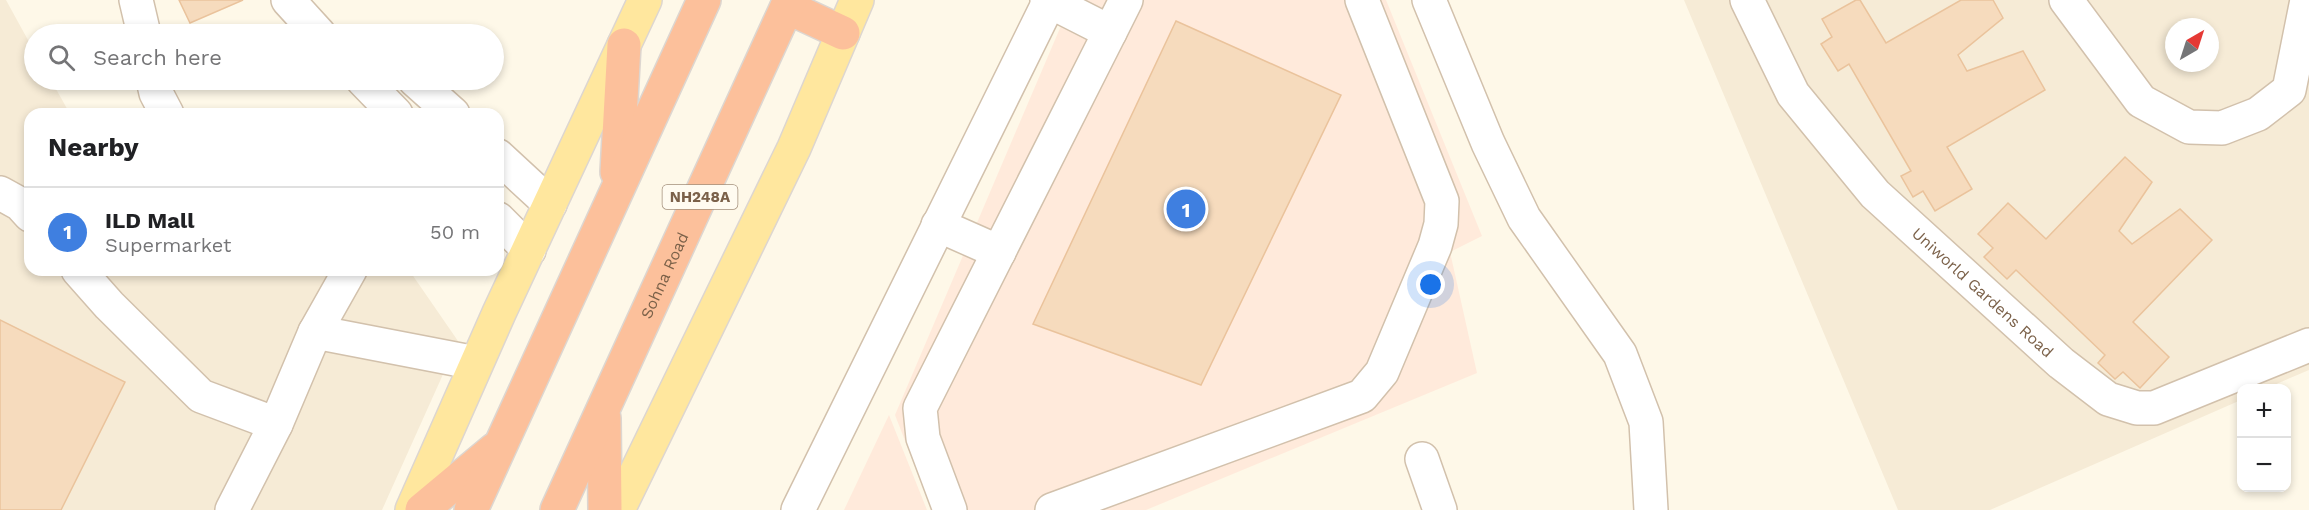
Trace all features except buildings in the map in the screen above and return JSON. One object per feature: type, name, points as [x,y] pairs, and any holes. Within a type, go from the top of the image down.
[{"type":"highway","points":[[471,510],[704,0]]},
{"type":"highway","points":[[788,3],[843,33]]},
{"type":"highway","name":"Sohna Road","points":[[557,510],[788,3]]},
{"type":"highway","points":[[615,192],[624,45]]},
{"type":"highway","points":[[603,410],[605,510]]},
{"type":"highway","points":[[422,510],[502,444]]},
{"type":"main road","points":[[412,510],[477,363],[645,0]]},
{"type":"main road","points":[[618,510],[794,148],[857,0]]},
{"type":"street","points":[[136,0],[142,24]]},
{"type":"street","points":[[288,0],[310,24]]},
{"type":"street","points":[[950,510],[923,438],[920,408],[1126,0]]},
{"type":"street","points":[[1052,510],[1362,396],[1382,372],[1435,246],[1441,224],[1442,201],[1362,0]]},
{"type":"street","points":[[1429,0],[1488,143],[1524,218],[1620,354],[1646,422],[1651,510]]},
{"type":"street","name":"Uniworld Gardens Road","points":[[1747,0],[1793,94],[1875,194],[2061,363],[2108,399],[2138,408],[2154,408],[2309,345]]},
{"type":"street","points":[[2067,0],[2141,101],[2189,127],[2222,128],[2258,114],[2289,90],[2307,0]]},
{"type":"street","points":[[798,510],[1049,1],[1110,32]]},
{"type":"street","points":[[155,90],[164,108]]},
{"type":"street","points":[[373,90],[390,108]]},
{"type":"street","points":[[426,90],[446,108]]},
{"type":"street","points":[[504,162],[550,204]]},
{"type":"street","points":[[0,193],[24,208]]},
{"type":"street","points":[[504,225],[529,250]]},
{"type":"street","points":[[938,225],[999,252]]},
{"type":"street","points":[[83,276],[109,305],[201,396],[276,424]]},
{"type":"street","points":[[232,510],[276,424],[315,332],[347,276]]},
{"type":"street","points":[[315,332],[477,363]]},
{"type":"street","points":[[1422,459],[1440,510]]},
{"type":"shaded area","points":[[0,0],[6,0],[24,33],[24,90],[57,90],[67,108],[24,108],[24,276],[413,276],[458,341],[382,510],[0,510]]},
{"type":"shaded area","points":[[1072,0],[1386,0],[1482,236],[1450,252],[1477,373],[1146,510],[932,510],[895,415]]},
{"type":"shaded area","points":[[1684,0],[2309,0],[2309,370],[2276,384],[2237,384],[2237,402],[1990,510],[1898,510]]},
{"type":"shaded area","points":[[889,415],[927,510],[844,510]]},
{"type":"place","name":"ILD Mall","points":[[1186,209]]}]
